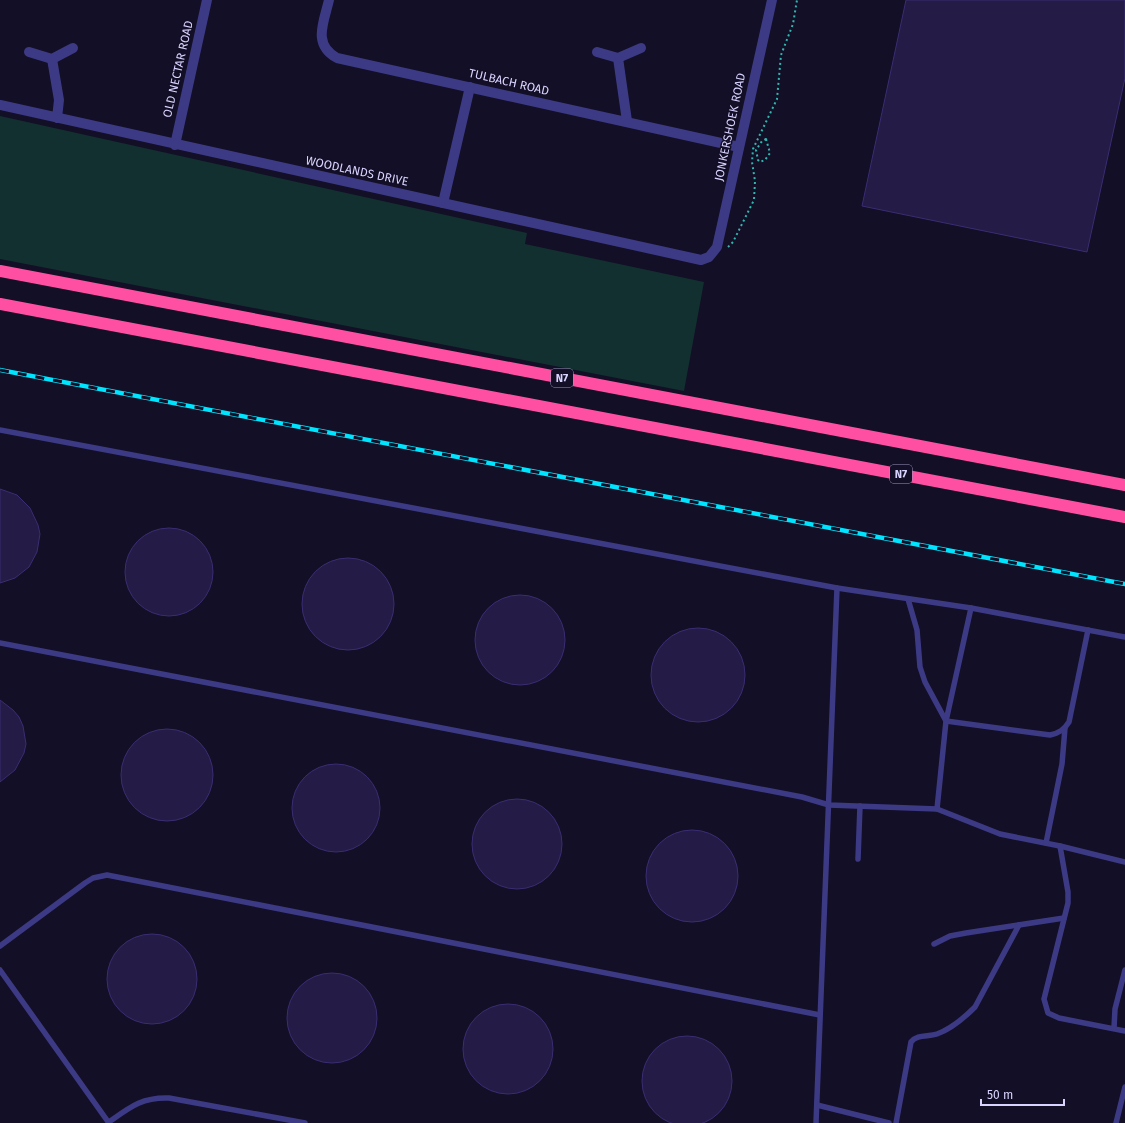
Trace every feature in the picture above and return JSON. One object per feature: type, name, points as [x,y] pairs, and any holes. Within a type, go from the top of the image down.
[{"type":"highway","name":"N7","points":[[0,271],[1125,485]]},
{"type":"highway","name":"N7","points":[[0,304],[1125,517]]},
{"type":"street","name":"OLD NECTAR ROAD","points":[[175,144],[207,0]]},
{"type":"street","name":"TULBACH ROAD","points":[[329,0],[322,32],[322,41],[326,51],[336,58],[470,86],[743,147]]},
{"type":"street","name":"JONKERSHOEK ROAD","points":[[709,257],[717,247],[743,147],[772,0]]},
{"type":"street","points":[[29,52],[52,58],[73,48]]},
{"type":"street","points":[[597,52],[618,58],[641,48]]},
{"type":"street","points":[[52,58],[59,100],[57,118]]},
{"type":"street","points":[[618,58],[627,121]]},
{"type":"street","points":[[443,203],[470,86]]},
{"type":"street","name":"WOODLANDS DRIVE","points":[[0,105],[692,259],[700,260],[709,257]]},
{"type":"lane","points":[[0,430],[837,588],[971,608],[1125,638]]},
{"type":"lane","points":[[816,1123],[837,588]]},
{"type":"lane","points":[[908,599],[917,630],[920,667],[925,682],[946,721]]},
{"type":"lane","points":[[937,809],[946,721],[971,608]]},
{"type":"lane","points":[[1046,843],[1062,764],[1065,728],[1069,722],[1088,630]]},
{"type":"lane","points":[[0,643],[802,797],[829,805],[937,809],[1000,834],[1060,846],[1125,862]]},
{"type":"lane","points":[[946,721],[1050,735],[1065,728]]},
{"type":"lane","points":[[858,859],[860,806]]},
{"type":"lane","points":[[1060,846],[1068,898],[1045,992],[1046,1008],[1048,1013],[1058,1018],[1125,1030]]},
{"type":"lane","points":[[0,946],[85,883],[93,878],[107,875],[820,1015]]},
{"type":"lane","points":[[934,944],[950,936],[1064,918]]},
{"type":"lane","points":[[896,1123],[910,1042],[916,1037],[944,1031],[966,1016],[975,1007],[1019,925]]},
{"type":"lane","points":[[0,970],[109,1123],[134,1105],[154,1097],[169,1098],[305,1123]]},
{"type":"lane","points":[[1114,1028],[1115,1009],[1125,970]]},
{"type":"lane","points":[[1116,1123],[1125,1087]]},
{"type":"lane","points":[[817,1106],[889,1123]]},
{"type":"path","points":[[724,249],[733,242],[754,200],[756,180],[752,162],[753,149],[777,99],[781,55],[793,24],[798,0]]},
{"type":"path","points":[[766,139],[770,153],[765,160],[760,162],[758,160],[756,150],[762,140],[766,139]]},
{"type":"path","points":[[743,147],[756,150]]},
{"type":"green space","points":[[0,116],[527,233],[525,244],[704,282],[684,391],[0,259]]},
{"type":"building","points":[[906,0],[1125,0],[1125,78],[1087,252],[862,206]]},
{"type":"building","points":[[0,489],[17,495],[30,508],[38,525],[40,534],[37,552],[29,567],[15,578],[0,583]]},
{"type":"building","points":[[169,528],[186,531],[200,541],[210,555],[213,572],[210,589],[200,603],[186,613],[169,616],[152,613],[138,603],[128,589],[125,572],[128,555],[138,541],[152,531]]},
{"type":"building","points":[[348,558],[357,559],[374,566],[386,578],[393,595],[393,613],[386,630],[374,642],[357,649],[348,650],[339,649],[322,642],[310,630],[303,613],[302,604],[303,595],[310,578],[322,566],[339,559]]},
{"type":"building","points":[[520,595],[537,598],[552,608],[562,623],[565,640],[562,657],[552,672],[537,682],[520,685],[503,682],[488,672],[478,657],[475,640],[478,623],[488,608],[503,598]]},
{"type":"building","points":[[698,628],[716,632],[731,642],[741,657],[745,675],[741,693],[731,708],[716,718],[698,722],[680,718],[665,708],[655,693],[651,675],[655,657],[665,642],[680,632]]},
{"type":"building","points":[[0,700],[13,710],[19,717],[23,726],[26,744],[24,753],[15,770],[0,782]]},
{"type":"building","points":[[167,729],[184,733],[199,743],[209,758],[213,775],[209,792],[199,807],[184,817],[167,821],[150,817],[135,807],[125,792],[121,775],[125,758],[135,743],[150,733]]},
{"type":"building","points":[[336,764],[353,767],[367,777],[377,791],[380,808],[377,825],[367,839],[353,849],[336,852],[319,849],[305,839],[295,825],[292,808],[295,791],[305,777],[319,767]]},
{"type":"building","points":[[517,799],[534,802],[549,812],[559,827],[562,844],[559,861],[549,876],[534,886],[517,889],[500,886],[485,876],[475,861],[472,844],[475,827],[485,812],[500,802]]},
{"type":"building","points":[[692,830],[710,833],[725,843],[735,858],[738,876],[735,894],[725,909],[710,919],[692,922],[674,919],[659,909],[649,894],[646,876],[649,858],[659,843],[674,833]]},
{"type":"building","points":[[152,934],[169,937],[184,947],[194,962],[197,979],[194,996],[184,1011],[169,1021],[152,1024],[135,1021],[120,1011],[110,996],[107,979],[110,962],[120,947],[135,937]]},
{"type":"building","points":[[332,973],[349,976],[364,986],[374,1001],[377,1018],[374,1035],[364,1050],[349,1060],[332,1063],[315,1060],[300,1050],[290,1035],[287,1018],[290,1001],[300,986],[315,976]]},
{"type":"building","points":[[508,1004],[525,1008],[540,1017],[549,1032],[553,1049],[549,1066],[540,1081],[525,1090],[508,1094],[491,1090],[476,1081],[467,1066],[463,1049],[467,1032],[476,1017],[491,1008]]},
{"type":"building","points":[[687,1036],[704,1039],[719,1049],[729,1064],[732,1081],[729,1098],[719,1113],[704,1123],[687,1126],[670,1123],[655,1113],[645,1098],[642,1081],[645,1064],[655,1049],[670,1039]]},
{"type":"railway","points":[[0,370],[1125,584]]}]
